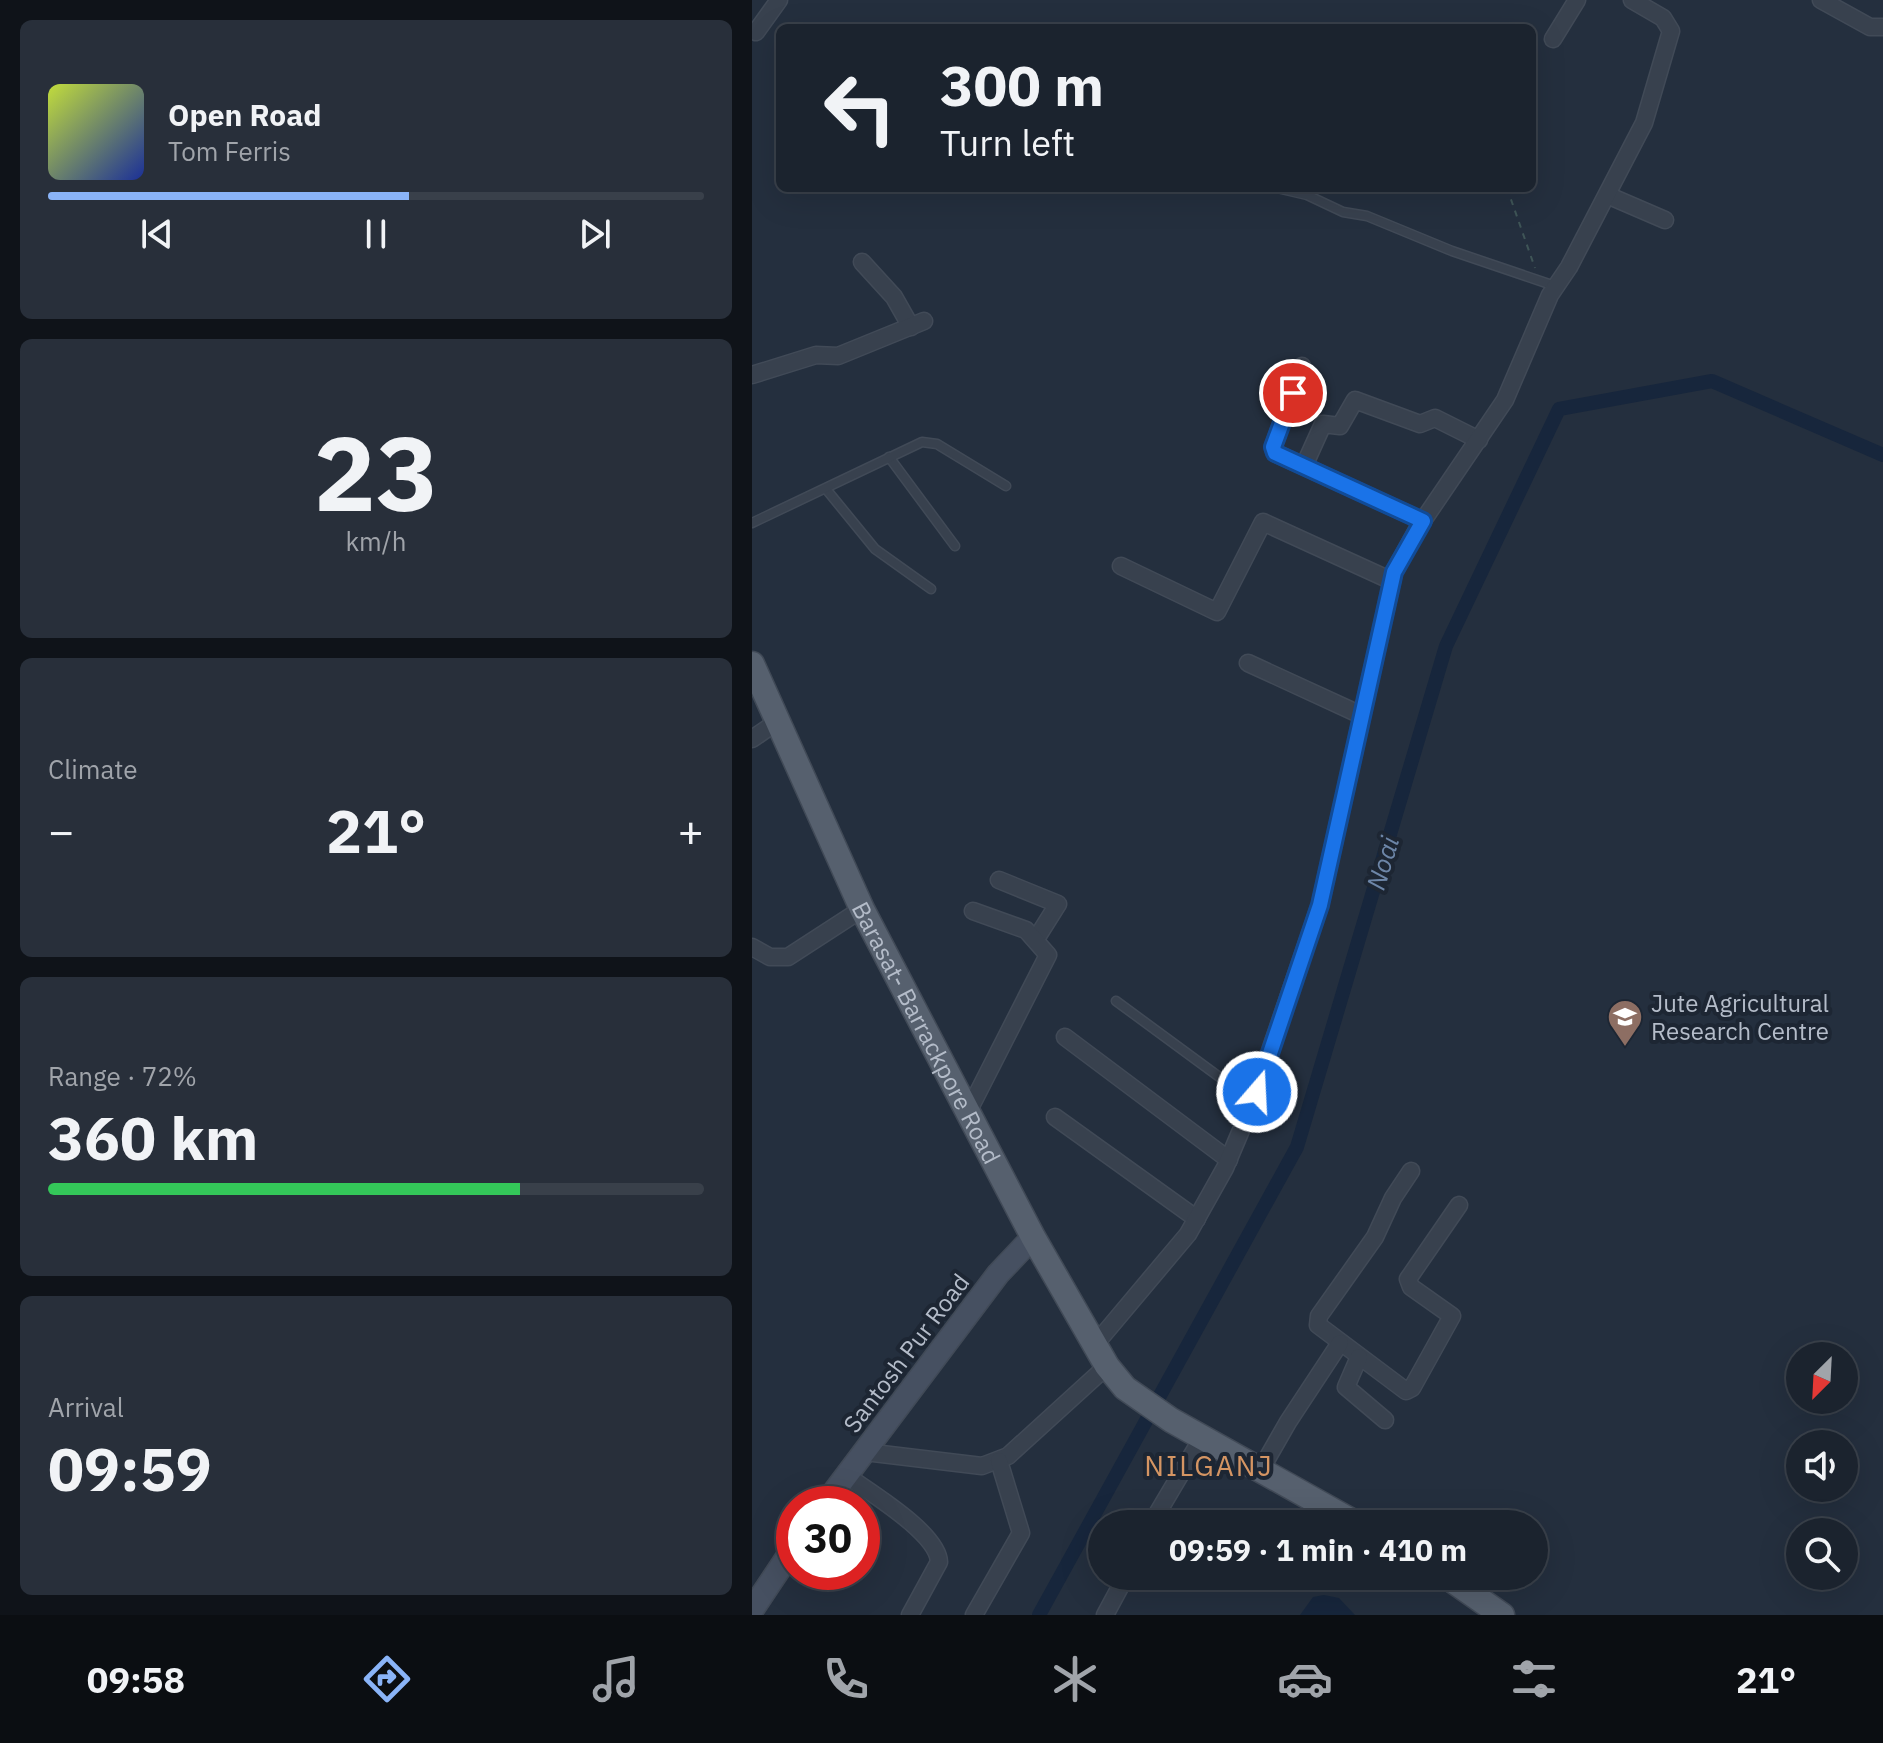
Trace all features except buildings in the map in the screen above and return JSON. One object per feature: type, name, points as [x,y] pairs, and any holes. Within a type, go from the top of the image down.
[{"type":"main road","name":"Barasat- Barrackpore Road","points":[[752,664],[862,909],[1033,1237],[1100,1356],[1125,1388],[1171,1420],[1331,1510]]},
{"type":"main road","name":"Santosh Pur Road","points":[[839,1486],[988,1286],[1033,1237]]},
{"type":"main road","points":[[752,1610],[776,1574]]},
{"type":"main road","points":[[1459,1590],[1474,1607],[1502,1615]]},
{"type":"street","points":[[756,32],[779,0]]},
{"type":"street","points":[[1553,39],[1577,0]]},
{"type":"street","points":[[865,1452],[982,1466],[999,1461],[1100,1356],[1197,1219],[1229,1160],[1253,1102],[1320,905],[1392,581],[1423,521],[1505,400],[1556,286],[1651,108],[1671,31],[1663,18],[1632,0]]},
{"type":"street","points":[[1821,0],[1870,27],[1883,27]]},
{"type":"street","points":[[1607,195],[1665,220]]},
{"type":"street","points":[[754,372],[816,355],[838,356],[918,324],[862,262]]},
{"type":"street","points":[[1302,366],[1273,450],[1423,521]]},
{"type":"street","points":[[1304,466],[1323,424],[1340,426],[1355,400],[1420,424],[1435,418],[1479,440]]},
{"type":"street","points":[[1121,566],[1217,612],[1263,522],[1392,581]]},
{"type":"street","points":[[1248,663],[1361,715]]},
{"type":"street","points":[[752,739],[778,721]]},
{"type":"street","points":[[999,880],[1058,904],[1036,939]]},
{"type":"street","points":[[752,947],[770,957],[788,957],[862,909]]},
{"type":"street","points":[[969,1110],[1048,955],[1026,930],[973,911]]},
{"type":"street","points":[[1065,1037],[1229,1160]]},
{"type":"street","points":[[1055,1117],[1197,1219]]},
{"type":"street","points":[[1411,1171],[1393,1198],[1375,1237],[1319,1316],[1320,1329],[1403,1390],[1412,1388],[1452,1316],[1411,1287],[1408,1279],[1459,1205]]},
{"type":"street","points":[[1260,1471],[1340,1343]]},
{"type":"street","points":[[1359,1357],[1346,1387],[1385,1420]]},
{"type":"street","points":[[1159,1510],[1202,1438]]},
{"type":"street","points":[[974,1615],[1021,1533],[999,1461]]},
{"type":"street","points":[[847,1476],[912,1524],[938,1552],[939,1562],[910,1615]]},
{"type":"street","points":[[1105,1615],[1118,1590]]},
{"type":"lane","points":[[1294,192],[1556,286]]},
{"type":"lane","points":[[752,523],[929,441],[1006,486]]},
{"type":"lane","points":[[889,457],[955,546]]},
{"type":"lane","points":[[826,489],[875,549],[931,589]]},
{"type":"lane","points":[[1116,1001],[1253,1102]]},
{"type":"path","points":[[1508,192],[1538,280]]},
{"type":"water","points":[[1324,1595],[1339,1598],[1355,1615],[1300,1615],[1313,1597]]},
{"type":"waterway","name":"Noai","points":[[1039,1615],[1297,1147],[1446,646],[1559,409],[1712,381],[1883,455]]},
{"type":"place","name":"Jute Agricultural Research Centre","points":[[1625,1048]]},
{"type":"district","name":"NILGANJ","points":[[1209,1465]]},
{"type":"route","points":[[1257,1092],[1320,905],[1394,572],[1423,521],[1275,453],[1273,447],[1293,393]]}]
